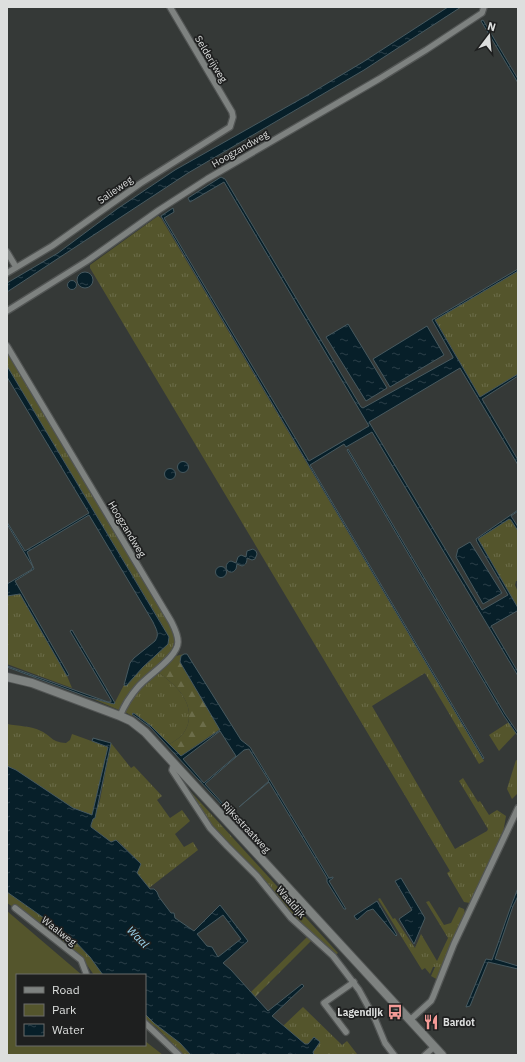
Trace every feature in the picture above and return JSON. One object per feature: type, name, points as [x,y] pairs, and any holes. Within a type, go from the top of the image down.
[{"type":"street","name":"Selderijweg","points":[[170,7],[232,112],[232,122]]},
{"type":"street","name":"Hoogzandweg","points":[[7,311],[87,261],[159,210],[207,179],[426,50],[482,13],[484,7]]},
{"type":"street","name":"Salieweg","points":[[7,273],[52,246],[142,183],[230,127],[232,122]]},
{"type":"street","points":[[7,252],[16,267]]},
{"type":"street","name":"Hoogzandweg","points":[[7,346],[171,621],[177,635],[178,642],[176,650],[138,687],[124,707],[120,716]]},
{"type":"street","name":"Rijksstraatweg","points":[[7,677],[32,683],[120,716],[131,721],[145,732],[442,1055]]},
{"type":"street","name":"Waaldijk","points":[[174,763],[172,770],[210,828],[226,846],[258,876],[291,918],[333,956],[354,982],[375,1019],[385,1043],[394,1055]]},
{"type":"street","points":[[410,1020],[431,1001],[454,944],[518,808]]},
{"type":"street","name":"Waalweg","points":[[15,908],[75,955],[83,963],[87,974]]},
{"type":"street","points":[[346,1032],[324,1003],[354,982]]},
{"type":"street","points":[[146,1024],[179,1055]]},
{"type":"street","points":[[425,1055],[434,1047]]},
{"type":"green space","points":[[158,216],[161,218],[484,761],[479,764],[425,673],[372,706],[455,849],[488,829],[459,781],[463,778],[478,802],[480,801],[489,815],[497,810],[506,816],[503,833],[470,903],[464,902],[447,873],[450,871],[90,268],[90,265]]},
{"type":"green space","points":[[518,271],[518,374],[480,397],[435,319]]},
{"type":"green space","points":[[7,353],[169,623],[173,635],[174,645],[170,653],[119,710],[93,699],[114,704],[124,685],[126,686],[143,667],[168,644],[163,626],[7,366]]},
{"type":"green space","points":[[509,519],[518,531],[518,581],[516,581],[515,585],[518,592],[518,608],[478,539]]},
{"type":"green space","points":[[19,593],[67,676],[72,688],[7,664],[7,596]]},
{"type":"green space","points":[[184,654],[181,656],[180,662],[220,729],[181,756],[169,744],[178,739],[185,731],[188,724],[188,708],[182,695],[172,683],[159,673],[176,656]]},
{"type":"green space","points":[[159,673],[172,683],[182,695],[188,708],[188,724],[185,731],[178,739],[169,744],[151,726],[133,713],[132,716],[125,712],[137,690]]},
{"type":"green space","points":[[509,722],[516,733],[499,751],[489,735]]},
{"type":"green space","points":[[7,724],[37,729],[61,742],[66,743],[70,740],[72,734],[108,747],[92,815],[73,808],[16,770],[7,766]]},
{"type":"green space","points":[[111,743],[131,768],[134,766],[162,796],[157,800],[170,818],[182,810],[190,821],[175,834],[184,847],[193,842],[198,850],[149,888],[137,873],[140,863],[117,840],[111,842],[91,827],[100,800]]},
{"type":"green space","points":[[516,760],[518,761],[518,793],[512,799],[507,789]]},
{"type":"green space","points":[[180,780],[338,953],[334,956],[307,932],[207,821]]},
{"type":"green space","points":[[7,892],[71,937],[90,957],[102,974],[93,974],[85,962],[45,929],[11,904]]},
{"type":"green space","points":[[7,892],[21,902],[16,909],[7,903]]},
{"type":"green space","points":[[380,898],[393,919],[395,918],[415,948],[421,934],[437,961],[448,938],[426,902],[429,901],[444,925],[451,923],[459,907],[464,909],[465,913],[438,980],[431,976],[435,967],[433,967],[430,974],[425,968],[422,970],[378,899]]},
{"type":"green space","points":[[7,911],[81,974],[16,974],[16,1046],[146,1046],[146,1042],[163,1055],[7,1055]]},
{"type":"green space","points":[[307,937],[311,941],[255,997],[251,992]]},
{"type":"green space","points":[[303,1007],[342,1045],[347,1041],[357,1054],[314,1055],[313,1052],[320,1042],[305,1044],[283,1026]]},
{"type":"green space","points":[[146,1015],[180,1043],[191,1055],[184,1055],[156,1027],[146,1021]]},
{"type":"water","points":[[448,7],[461,7],[364,70],[188,173],[7,292],[7,283],[58,253],[117,209],[175,170],[363,62]]},
{"type":"water","points":[[483,20],[518,79],[518,83],[481,21]]},
{"type":"water","points":[[221,177],[225,179],[363,408],[453,358],[432,320],[518,269],[518,271],[435,320],[480,397],[518,374],[518,376],[482,399],[518,460],[518,465],[460,368],[369,422],[482,610],[508,595],[476,539],[518,510],[511,516],[518,527],[518,531],[509,519],[478,539],[518,608],[518,612],[517,611],[491,626],[518,672],[518,676],[372,432],[346,447],[344,444],[310,465],[484,758],[483,759],[161,216],[173,208],[174,212],[164,218],[309,461],[369,426],[224,182],[190,202],[188,198]]},
{"type":"water","points":[[82,272],[88,272],[93,277],[91,286],[88,288],[82,288],[77,283],[77,277]]},
{"type":"water","points":[[70,281],[74,281],[76,285],[74,289],[70,289],[68,287],[68,283]]},
{"type":"water","points":[[348,324],[387,388],[366,401],[326,337]]},
{"type":"water","points":[[427,326],[444,355],[390,387],[373,359]]},
{"type":"water","points":[[7,366],[169,637],[168,644],[143,667],[126,686],[124,685],[130,663],[155,641],[157,632],[153,622],[89,515],[27,552],[34,569],[15,581],[69,675],[67,676],[20,594],[7,596],[7,584],[31,570],[33,567],[7,522],[25,551],[89,513],[7,377]]},
{"type":"water","points":[[348,449],[505,714],[518,733],[518,736],[504,716],[347,450]]},
{"type":"water","points":[[183,461],[187,463],[189,467],[187,471],[183,473],[179,471],[177,467],[179,463]]},
{"type":"water","points":[[170,468],[174,470],[176,474],[174,478],[170,480],[166,478],[164,474],[166,470]]},
{"type":"water","points":[[470,542],[502,593],[483,604],[456,557],[458,549]]},
{"type":"water","points":[[253,549],[257,554],[255,559],[252,560],[247,558],[244,565],[242,566],[237,564],[236,569],[233,572],[226,569],[228,562],[231,561],[236,563],[238,557],[241,555],[246,557],[247,551]]},
{"type":"water","points":[[221,566],[225,568],[227,572],[225,576],[221,578],[217,576],[215,572],[217,568]]},
{"type":"water","points":[[72,630],[115,703],[114,704],[88,697],[7,667],[111,702],[70,631]]},
{"type":"water","points":[[187,654],[241,740],[250,747],[329,878],[333,877],[329,881],[346,909],[344,909],[327,882],[327,878],[269,782],[239,807],[269,781],[249,749],[244,750],[205,784],[224,805],[223,806],[150,727],[132,714],[135,714],[151,726],[181,756],[220,730],[180,662],[181,656]],"holes":[[[220,731],[236,756],[204,783],[183,759]]]},
{"type":"water","name":"Waal","points":[[93,738],[111,743],[95,818],[93,819],[91,827],[111,842],[116,840],[141,864],[137,873],[150,889],[154,889],[157,892],[171,913],[174,913],[175,918],[194,931],[220,905],[248,941],[223,963],[268,1011],[302,984],[304,986],[272,1016],[305,1044],[308,1044],[314,1037],[320,1042],[313,1052],[314,1055],[191,1055],[180,1043],[146,1015],[146,974],[102,974],[90,957],[71,937],[7,892],[7,766],[16,770],[73,808],[92,815],[108,747],[92,741]],"holes":[[[223,915],[241,939],[218,957],[212,947],[207,946],[197,934]]]},
{"type":"water","points":[[401,878],[425,918],[414,944],[399,919],[412,910],[395,881]]},
{"type":"water","points":[[518,888],[518,896],[513,906],[495,959],[518,966],[518,969],[488,962],[470,1006],[466,1007],[486,959],[492,960]]},
{"type":"water","points":[[377,901],[397,935],[396,936],[373,909],[367,911],[357,920],[354,916]]},
{"type":"place","name":"Lagendijk","points":[[395,1012]]},
{"type":"place","name":"Bardot","points":[[431,1022]]}]
